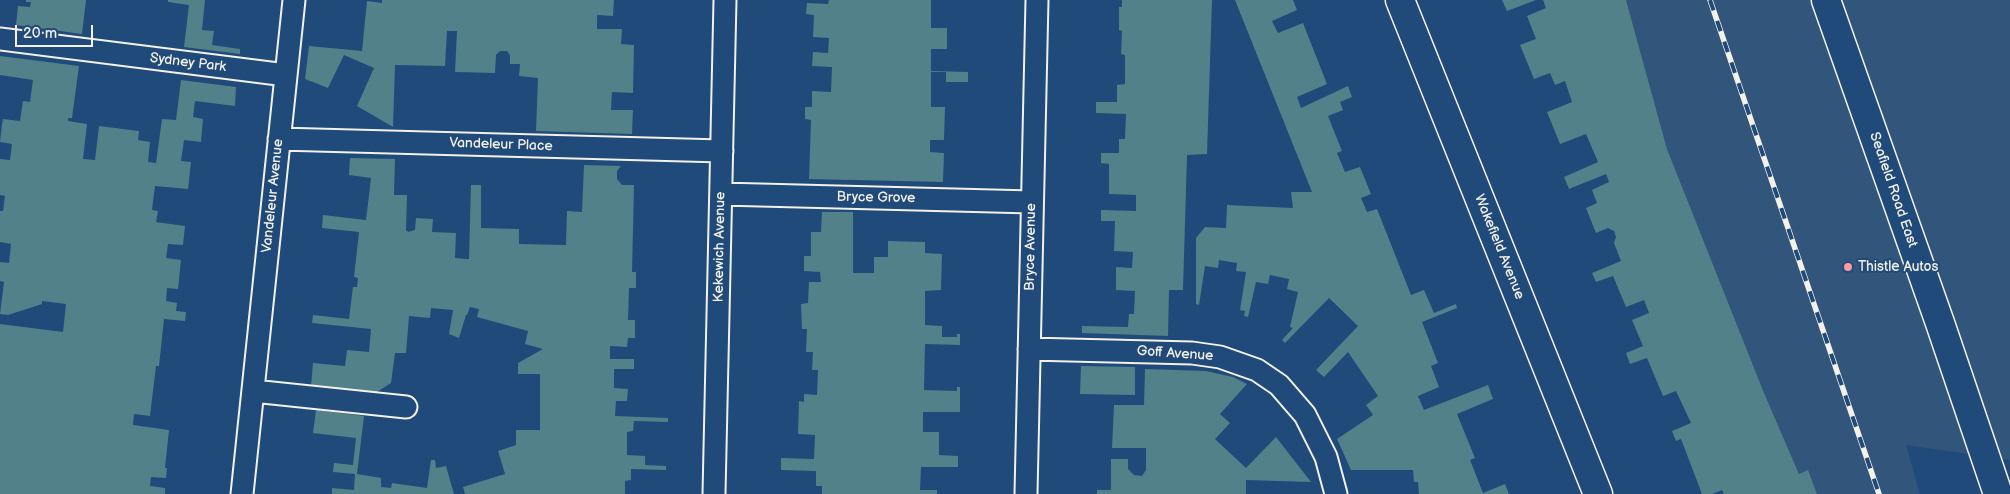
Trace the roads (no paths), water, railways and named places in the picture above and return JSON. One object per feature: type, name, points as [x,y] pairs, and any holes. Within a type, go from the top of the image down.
[{"type":"street","name":"Vandeleur Avenue","points":[[242,494],[294,0]]},
{"type":"street","name":"Kekewich Avenue","points":[[714,494],[725,0]]},
{"type":"street","name":"Bryce Avenue","points":[[1026,494],[1037,0]]},
{"type":"street","name":"Wakefield Avenue","points":[[1400,0],[1598,494]]},
{"type":"street","name":"Seafield Road East","points":[[1826,0],[1998,494]]},
{"type":"street","name":"Sydney Park","points":[[0,39],[286,75]]},
{"type":"street","name":"Vandeleur Place","points":[[279,139],[722,151]]},
{"type":"street","name":"Bryce Grove","points":[[721,194],[1032,202]]},
{"type":"street","name":"Goff Avenue","points":[[1029,349],[1192,352],[1226,358],[1257,370],[1279,384],[1305,415],[1326,457],[1336,494]]},
{"type":"street","points":[[253,391],[406,407]]},
{"type":"railway","points":[[1710,0],[1879,494]]},
{"type":"place","name":"Thistle Autos","points":[[1848,267]]}]
